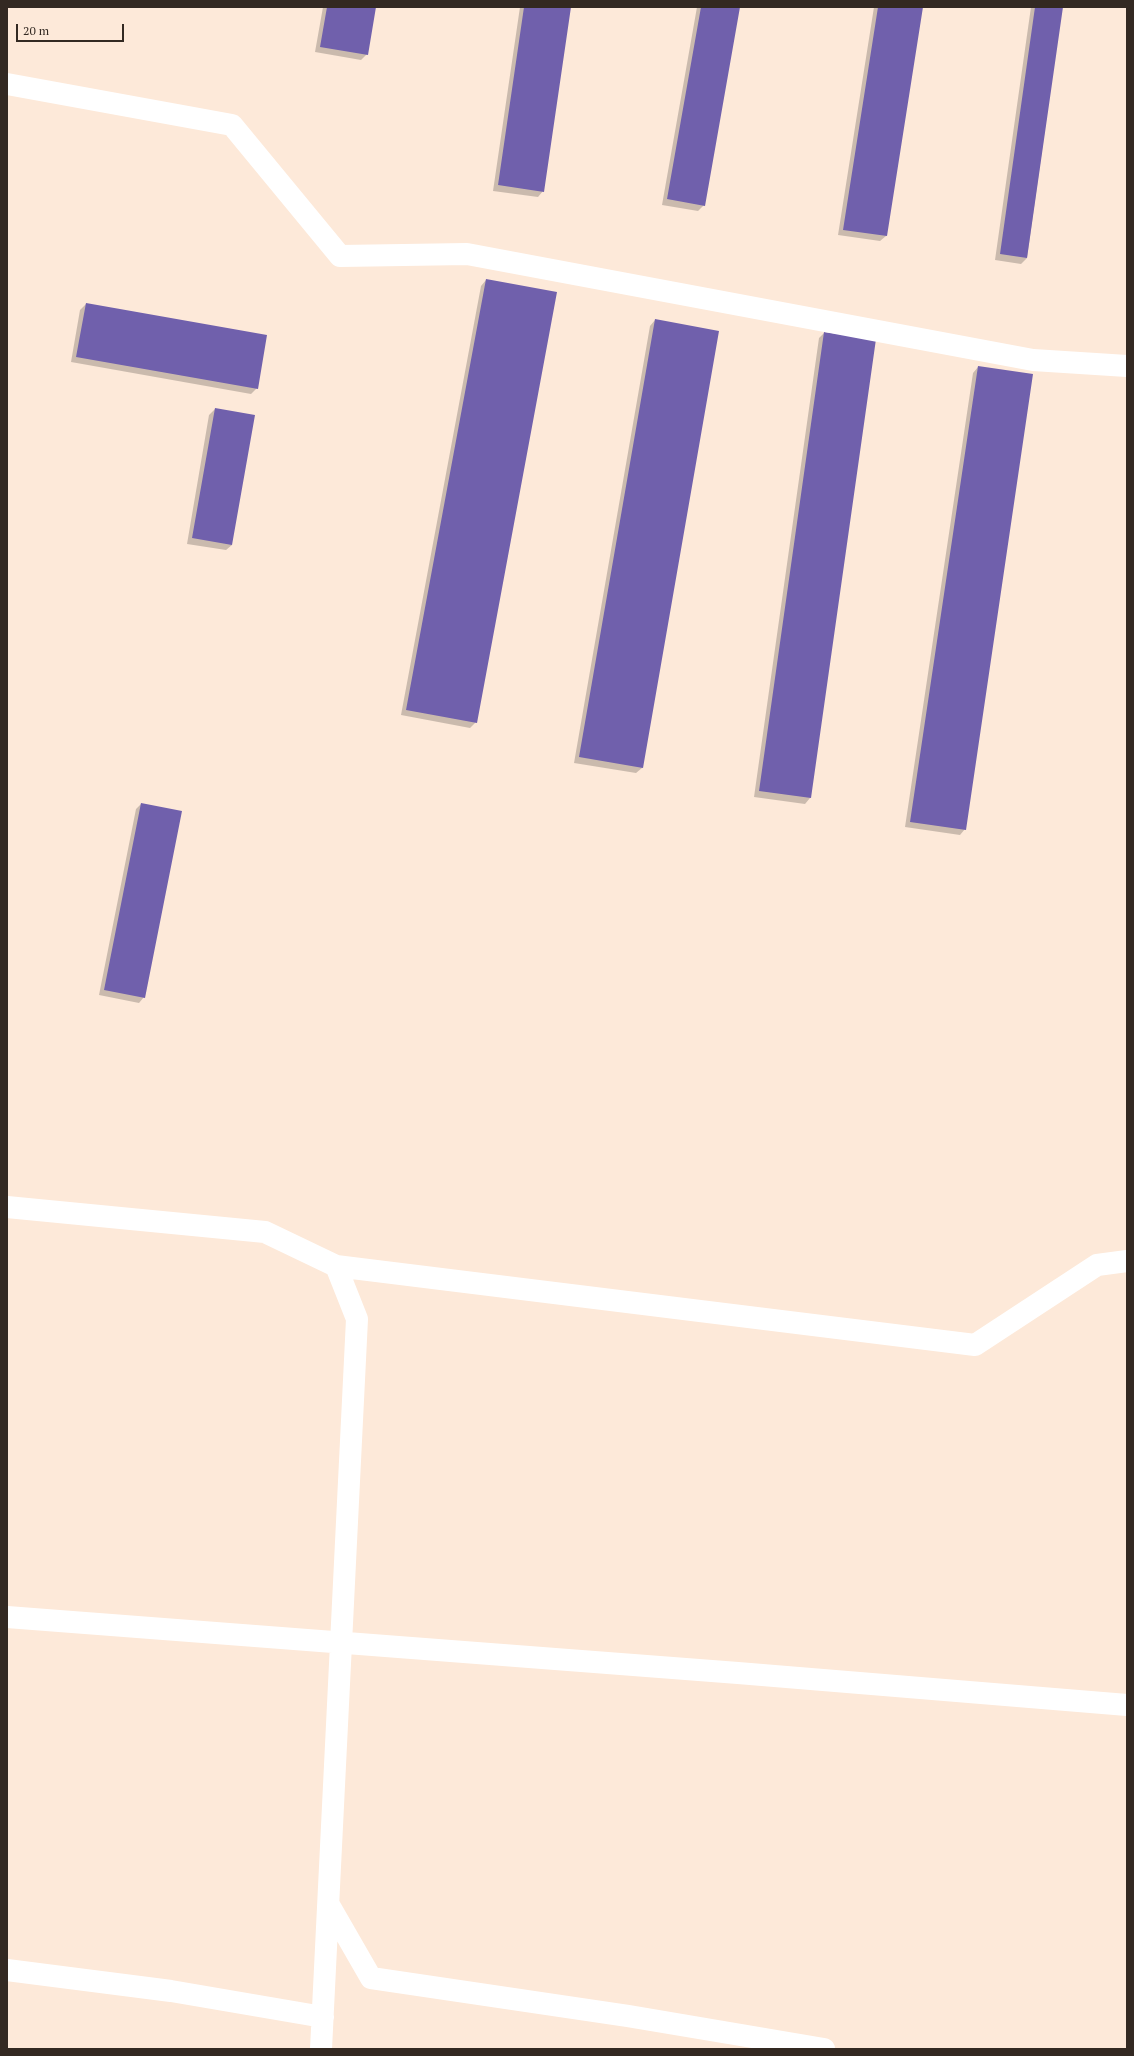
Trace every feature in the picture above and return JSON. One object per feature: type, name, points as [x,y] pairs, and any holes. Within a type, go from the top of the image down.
[{"type":"lane","points":[[7,84],[232,125],[340,256],[467,254],[1033,360],[1127,366]]},
{"type":"lane","points":[[7,1207],[265,1232],[336,1266],[975,1345],[1096,1265],[1127,1261]]},
{"type":"lane","points":[[321,2049],[357,1319],[336,1266]]},
{"type":"lane","points":[[7,1617],[341,1642],[1127,1705]]},
{"type":"lane","points":[[329,1905],[371,1978],[628,2016],[824,2049]]},
{"type":"lane","points":[[7,1970],[171,1991],[323,2016]]},
{"type":"building","points":[[327,7],[376,7],[368,55],[320,47]]},
{"type":"building","points":[[524,7],[571,7],[544,192],[498,185]]},
{"type":"building","points":[[701,7],[740,7],[705,206],[667,199]]},
{"type":"building","points":[[878,7],[923,7],[887,236],[843,230]]},
{"type":"building","points":[[1035,7],[1063,7],[1027,258],[1000,254]]},
{"type":"building","points":[[486,279],[557,292],[477,723],[406,710]]},
{"type":"building","points":[[86,303],[267,335],[258,389],[76,357]]},
{"type":"building","points":[[655,319],[719,331],[643,768],[579,757]]},
{"type":"building","points":[[824,332],[876,339],[811,798],[759,791]]},
{"type":"building","points":[[978,366],[1033,374],[966,830],[910,822]]},
{"type":"building","points":[[215,408],[255,415],[232,545],[192,538]]},
{"type":"building","points":[[141,803],[182,811],[145,998],[104,990]]}]
